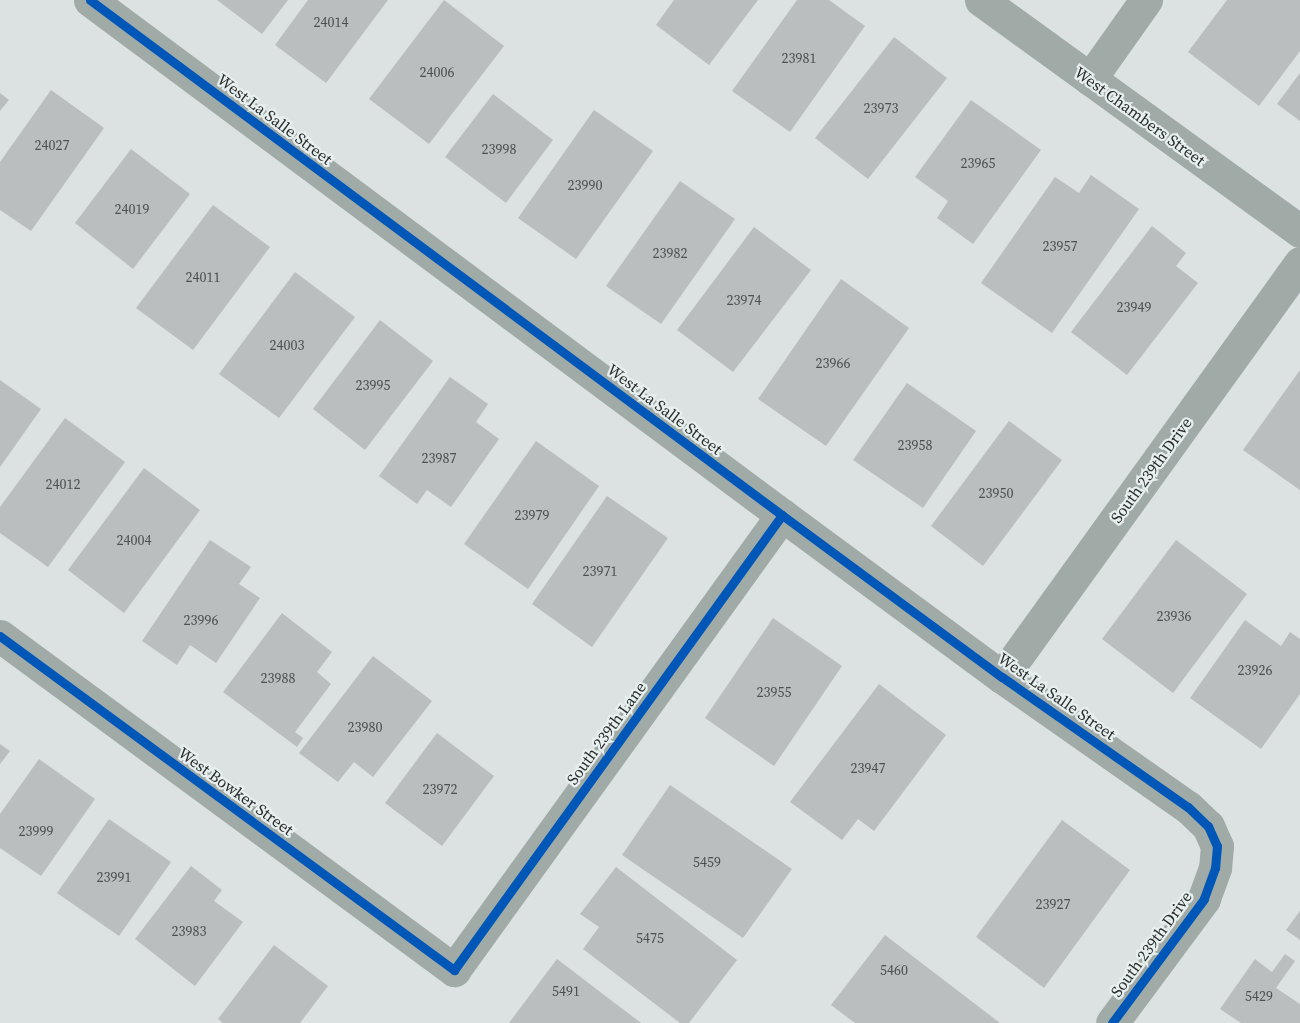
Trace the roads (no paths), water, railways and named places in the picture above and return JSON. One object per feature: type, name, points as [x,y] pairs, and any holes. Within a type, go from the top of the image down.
[{"type":"street","name":"West La Salle Street","points":[[90,0],[1002,677],[1188,807],[1208,826],[1217,846]]},
{"type":"street","name":"West Chambers Street","points":[[981,0],[1300,231]]},
{"type":"street","points":[[1089,78],[1146,0]]},
{"type":"street","name":"South 239th Drive","points":[[1002,677],[1300,263]]},
{"type":"street","name":"South 239th Lane","points":[[454,970],[782,515]]},
{"type":"street","name":"West Bowker Street","points":[[0,636],[454,970]]},
{"type":"street","name":"South 239th Drive","points":[[1112,1023],[1204,898],[1215,868],[1217,846]]}]
